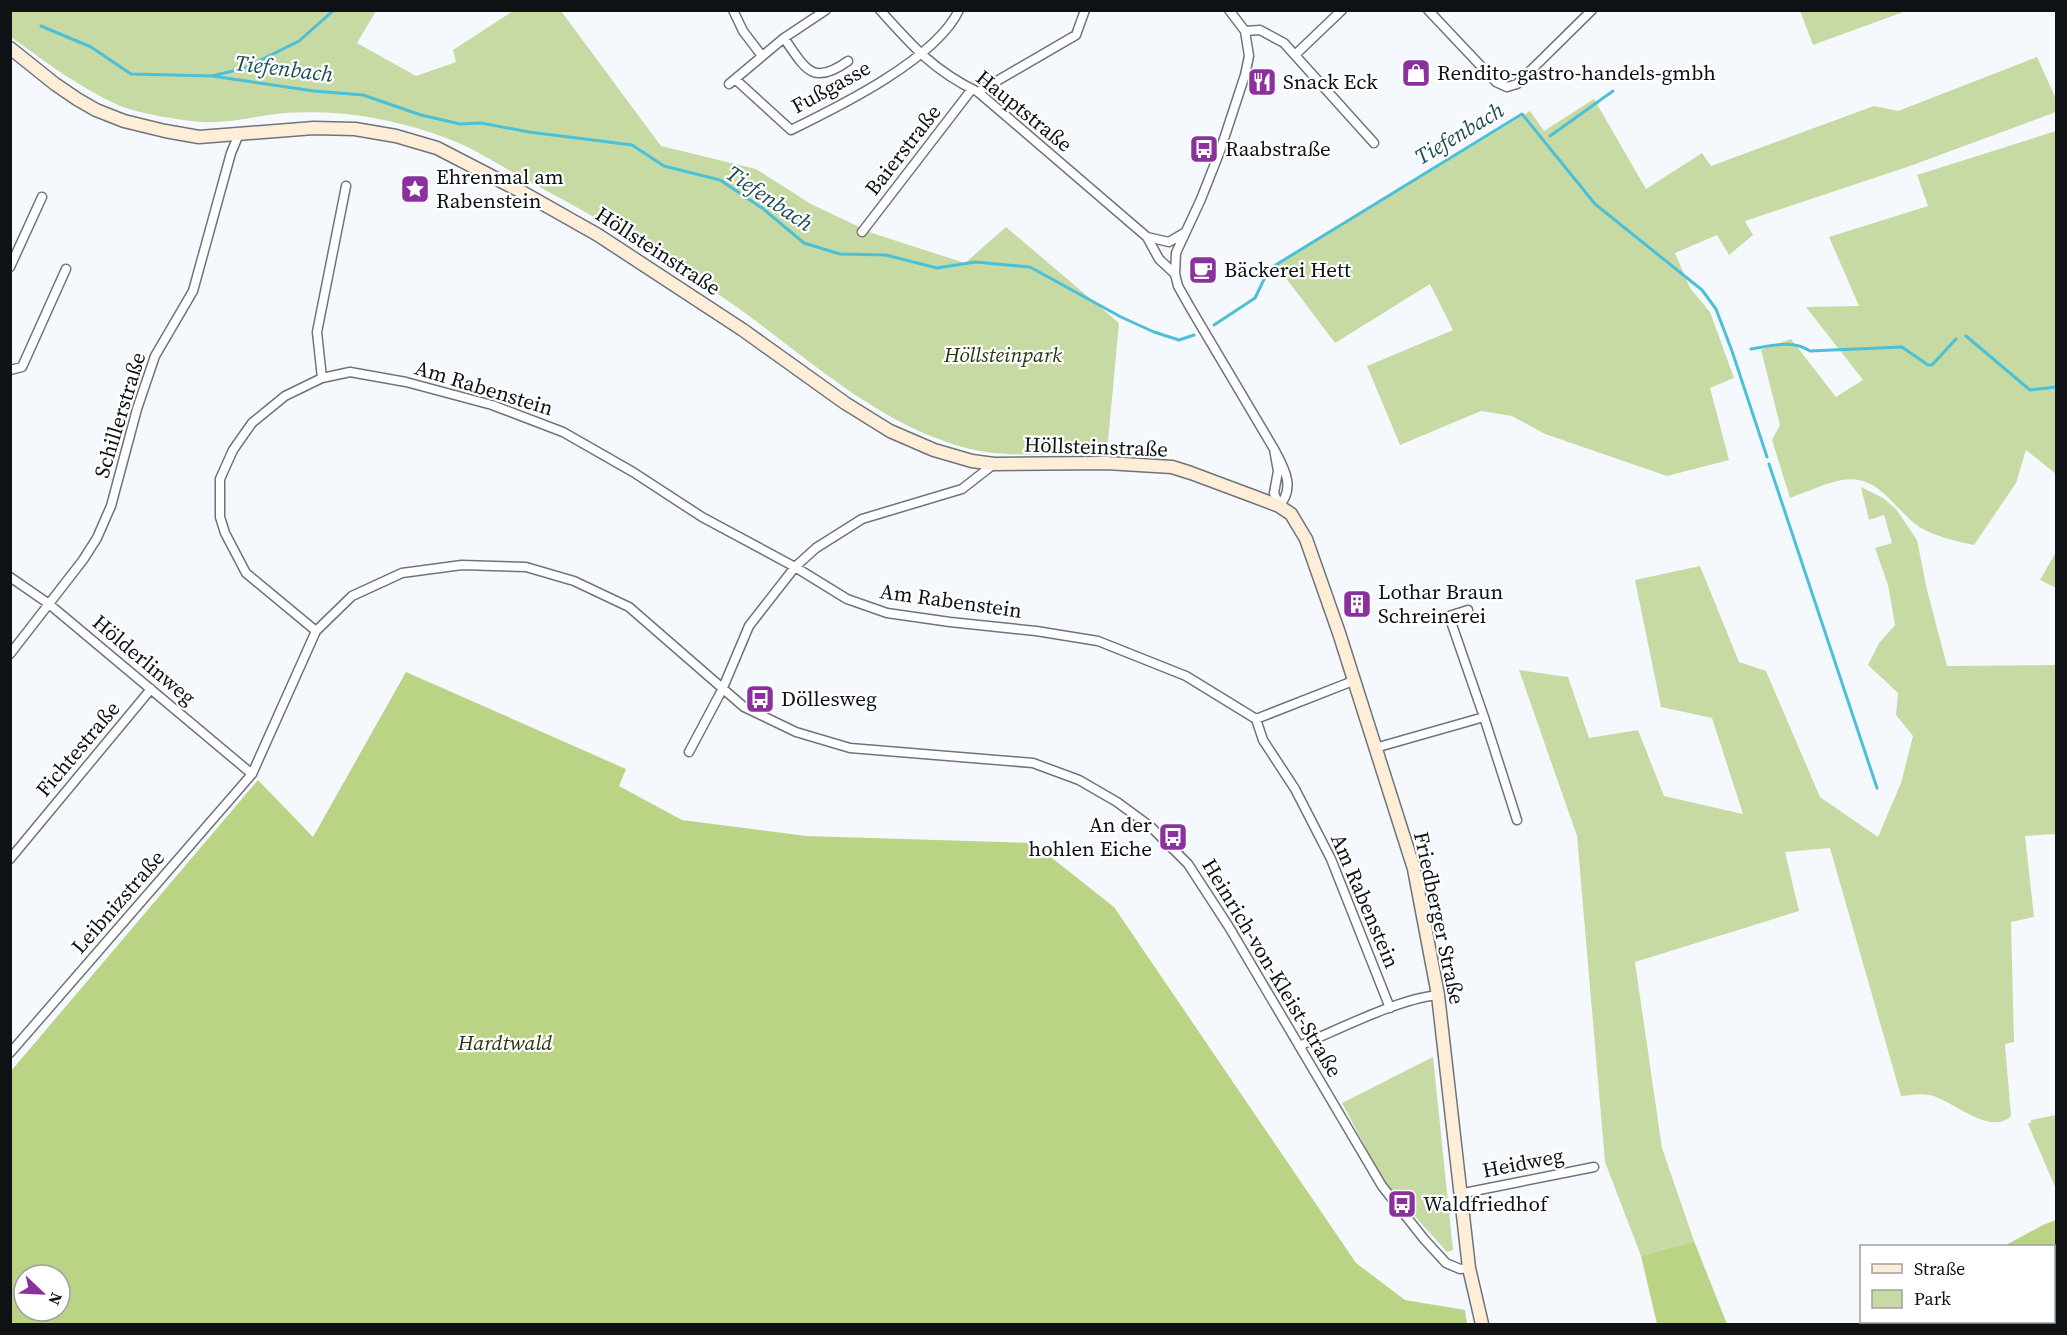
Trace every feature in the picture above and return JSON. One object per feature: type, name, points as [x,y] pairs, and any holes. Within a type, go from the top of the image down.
[{"type":"street","points":[[733,10],[743,31],[762,56],[826,10]]},
{"type":"street","name":"Hauptstraße","points":[[880,10],[920,55],[947,75],[975,91],[1147,237],[1160,259],[1174,274]]},
{"type":"street","points":[[920,55],[953,23],[959,10]]},
{"type":"street","points":[[975,91],[1076,35],[1085,10]]},
{"type":"street","points":[[1229,10],[1245,31],[1249,56],[1220,151],[1176,254],[1174,274],[1191,309],[1274,449],[1278,471],[1274,493],[1280,506]]},
{"type":"street","points":[[1296,54],[1342,10]]},
{"type":"street","points":[[1428,10],[1496,82],[1507,87],[1517,84],[1586,13]]},
{"type":"street","points":[[1245,31],[1260,30],[1284,43],[1374,143]]},
{"type":"street","points":[[784,38],[811,72],[818,75],[836,70],[848,61]]},
{"type":"street","name":"Höllsteinstraße","points":[[10,48],[54,84],[96,110],[124,121],[165,131],[199,137],[314,128],[355,129],[396,136],[437,148],[598,235],[743,330],[845,403],[890,431],[934,450],[994,464],[1106,463],[1172,467],[1280,506]]},
{"type":"street","name":"Fußgasse","points":[[762,56],[732,82],[791,129],[853,98],[920,55]]},
{"type":"street","name":"Baierstraße","points":[[862,232],[975,91]]},
{"type":"street","name":"Schillerstraße","points":[[10,654],[97,538],[111,506],[137,409],[155,356],[193,291],[231,153],[239,134]]},
{"type":"street","points":[[322,378],[317,332],[346,186]]},
{"type":"street","points":[[10,267],[42,197]]},
{"type":"street","points":[[1147,237],[1169,242],[1184,232]]},
{"type":"street","points":[[10,370],[22,367],[66,269]]},
{"type":"street","name":"Am Rabenstein","points":[[316,631],[246,573],[225,533],[220,517],[220,479],[233,450],[252,423],[285,396],[322,378],[350,372],[406,382],[492,405],[563,432],[633,472],[702,517],[795,567],[847,599],[887,613],[1098,641],[1186,676],[1256,718],[1263,740],[1295,789],[1331,859],[1390,1008]]},
{"type":"street","points":[[689,752],[722,690],[749,626],[795,567],[816,548],[862,519],[962,489],[994,464]]},
{"type":"street","name":"Friedberger Straße","points":[[1280,506],[1291,514],[1306,538],[1414,869],[1438,995],[1468,1268],[1482,1324]]},
{"type":"street","name":"Heinrich-von-Kleist-Straße","points":[[252,774],[316,631],[352,596],[402,573],[462,565],[526,567],[574,581],[629,607],[744,707],[796,732],[850,748],[1033,762],[1079,780],[1117,802],[1151,828],[1188,864],[1229,927],[1382,1186],[1446,1263],[1460,1269],[1468,1268]]},
{"type":"street","name":"Hölderlinweg","points":[[10,576],[49,604],[252,774]]},
{"type":"street","points":[[1468,610],[1449,616],[1517,820]]},
{"type":"street","points":[[1256,718],[1353,681]]},
{"type":"street","name":"Fichtestraße","points":[[10,859],[151,689]]},
{"type":"street","points":[[1376,748],[1484,717]]},
{"type":"street","name":"Leibnizstraße","points":[[10,1053],[252,774]]},
{"type":"street","points":[[1299,1046],[1390,1008],[1438,995]]},
{"type":"street","name":"Heidweg","points":[[1459,1194],[1594,1167]]},
{"type":"green space","name":"Höllsteinpark","points":[[10,11],[376,11],[357,43],[416,76],[456,62],[453,50],[513,11],[561,11],[661,146],[756,169],[811,204],[872,233],[965,263],[1006,227],[1119,323],[1106,463],[1105,452],[999,453],[966,448],[906,425],[852,392],[749,316],[670,262],[520,176],[449,139],[398,123],[343,114],[286,113],[233,121],[201,122],[137,111],[118,105],[90,91],[11,37]]},
{"type":"green space","points":[[1800,11],[1906,11],[1813,45]]},
{"type":"green space","points":[[2037,57],[2056,99],[2056,112],[1910,166],[1745,221],[1753,235],[1729,255],[1717,235],[1675,253],[1690,288],[1710,312],[1734,378],[1710,388],[1729,460],[1667,476],[1545,434],[1512,416],[1481,411],[1400,445],[1367,366],[1453,330],[1430,284],[1335,343],[1276,265],[1530,111],[1544,131],[1594,99],[1646,189],[1702,153],[1711,166],[1874,106],[1898,111]]},
{"type":"green space","points":[[2056,131],[2056,474],[2026,450],[2016,483],[1974,545],[1921,528],[1886,495],[1867,482],[1855,479],[1836,481],[1790,498],[1772,440],[1780,425],[1761,350],[1791,339],[1836,397],[1863,380],[1806,307],[1859,306],[1829,237],[1928,206],[1917,175]]},
{"type":"green space","points":[[1861,487],[1883,498],[1896,509],[1917,540],[1927,590],[1947,666],[2056,665],[2056,834],[2025,836],[2034,917],[2011,922],[2014,1042],[2005,1044],[2011,1116],[2002,1121],[1981,1120],[1929,1095],[1901,1096],[1830,848],[1785,852],[1799,911],[1635,962],[1662,1148],[1694,1241],[1641,1256],[1605,1162],[1577,836],[1519,670],[1568,677],[1589,738],[1638,730],[1664,796],[1743,814],[1712,718],[1661,707],[1635,580],[1700,566],[1739,662],[1766,671],[1820,797],[1878,837],[1901,783],[1913,736],[1896,715],[1898,693],[1868,665],[1879,643],[1895,625],[1888,585],[1875,548],[1892,543],[1884,515],[1869,520]]},
{"type":"green space","points":[[2056,552],[2056,588],[2040,580]]},
{"type":"green space","name":"Hardtwald","points":[[406,672],[626,769],[619,786],[682,820],[806,836],[1033,843],[1114,907],[1356,1263],[1405,1300],[1465,1310],[1467,1324],[11,1324],[11,1071],[258,780],[313,837]]},
{"type":"green space","points":[[1433,1057],[1453,1250],[1447,1252],[1384,1182],[1342,1103]]},
{"type":"green space","points":[[2056,1115],[2056,1189],[2028,1124],[2031,1120]]},
{"type":"green space","points":[[2056,1220],[2055,1314],[2055,1245],[2006,1245]]},
{"type":"green space","points":[[1694,1241],[1727,1324],[1657,1324],[1641,1256]]},
{"type":"waterway","points":[[41,26],[91,47],[131,74],[212,76],[245,68],[299,41],[334,10]]},
{"type":"waterway","name":"Tiefenbach","points":[[212,76],[314,91],[363,95],[421,115],[460,124],[481,123],[529,132],[632,145],[664,166],[720,180],[762,208],[804,243],[840,254],[886,255],[937,268],[975,262],[1030,267],[1121,317],[1154,332],[1179,340],[1194,335]]},
{"type":"waterway","points":[[1550,136],[1613,91]]},
{"type":"waterway","name":"Tiefenbach","points":[[1214,325],[1255,298],[1269,269],[1522,114],[1595,204],[1702,290],[1716,309],[1767,457]]},
{"type":"waterway","points":[[1966,336],[2030,390],[2056,387]]},
{"type":"waterway","name":"Tiefenbach","points":[[1751,349],[1781,344],[1796,345],[1810,351],[1902,347],[1928,365],[1932,365],[1956,339]]},
{"type":"waterway","points":[[1769,464],[1877,788]]},
{"type":"place","name":"Rendito-gastro-handels-gmbh","points":[[1416,73]]},
{"type":"place","name":"Snack Eck","points":[[1262,82]]},
{"type":"place","name":"Raabstraße","points":[[1204,149]]},
{"type":"place","name":"Ehrenmal am Rabenstein","points":[[415,189]]},
{"type":"place","name":"Bäckerei Hett","points":[[1203,270]]},
{"type":"place","name":"Lothar Braun Schreinerei","points":[[1357,604]]},
{"type":"place","name":"Döllesweg","points":[[760,699]]},
{"type":"place","name":"An der hohlen Eiche","points":[[1173,837]]},
{"type":"place","name":"Waldfriedhof","points":[[1402,1204]]}]
